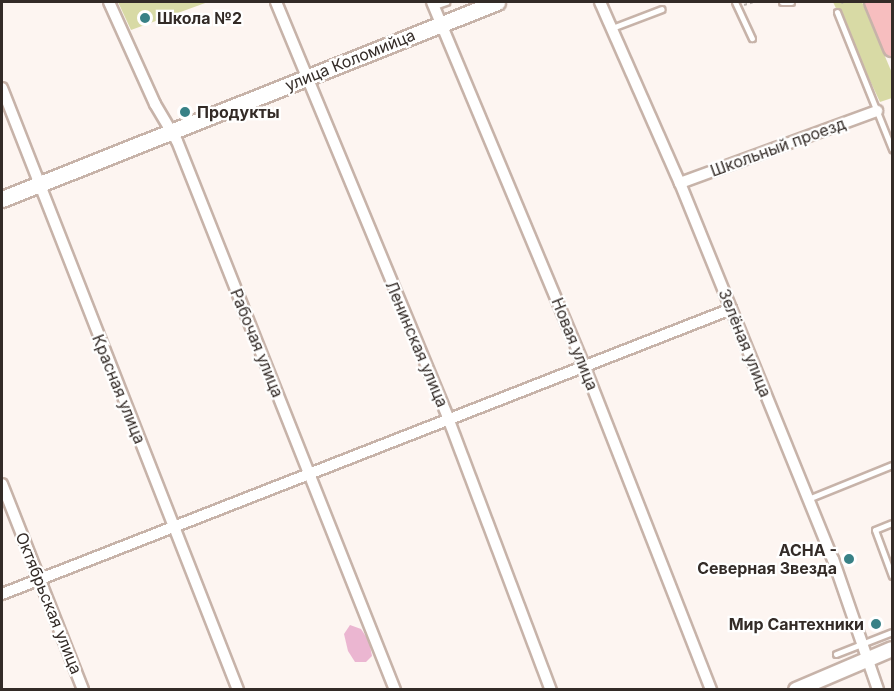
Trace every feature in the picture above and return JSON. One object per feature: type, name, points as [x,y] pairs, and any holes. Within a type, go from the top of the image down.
[{"type":"main road","name":"улица Коломийца","points":[[2,199],[497,2]]},
{"type":"main road","points":[[873,2],[892,48]]},
{"type":"main road","points":[[886,2],[892,18]]},
{"type":"street","name":"Рабочая улица","points":[[109,2],[172,132],[395,690]]},
{"type":"street","name":"Ленинская улица","points":[[276,2],[448,418],[551,690]]},
{"type":"street","name":"Зелёная улица","points":[[600,2],[680,183],[808,499],[878,690]]},
{"type":"street","name":"Новая улица","points":[[432,4],[584,363],[711,690]]},
{"type":"street","name":"Красная улица","points":[[2,88],[38,185],[238,690]]},
{"type":"street","name":"Школьный проезд","points":[[680,183],[877,111]]},
{"type":"street","points":[[2,594],[584,363],[730,309]]},
{"type":"street","name":"Октябрьская улица","points":[[2,483],[83,690]]},
{"type":"street","points":[[796,690],[892,649]]},
{"type":"lane","points":[[432,4],[446,2]]},
{"type":"lane","points":[[782,2],[791,2]]},
{"type":"lane","points":[[736,4],[752,38]]},
{"type":"lane","points":[[611,29],[662,9]]},
{"type":"lane","points":[[837,12],[892,149]]},
{"type":"lane","points":[[808,499],[892,465]]},
{"type":"lane","points":[[892,523],[875,530],[892,576]]},
{"type":"lane","points":[[836,654],[892,632]]},
{"type":"path","points":[[736,4],[754,2]]},
{"type":"green space","name":"Школа №2","points":[[118,2],[208,2],[131,30]]},
{"type":"green space","points":[[833,2],[862,2],[892,73],[892,98],[880,102]]},
{"type":"shaded area","points":[[350,625],[361,629],[369,641],[372,656],[366,662],[355,662],[348,651],[344,634]]},
{"type":"place","name":"Школа №2","points":[[145,18]]},
{"type":"place","name":"Продукты","points":[[185,112]]},
{"type":"place","name":"АСНА - Северная Звезда","points":[[849,559]]},
{"type":"place","name":"Мир Сантехники","points":[[876,624]]}]
